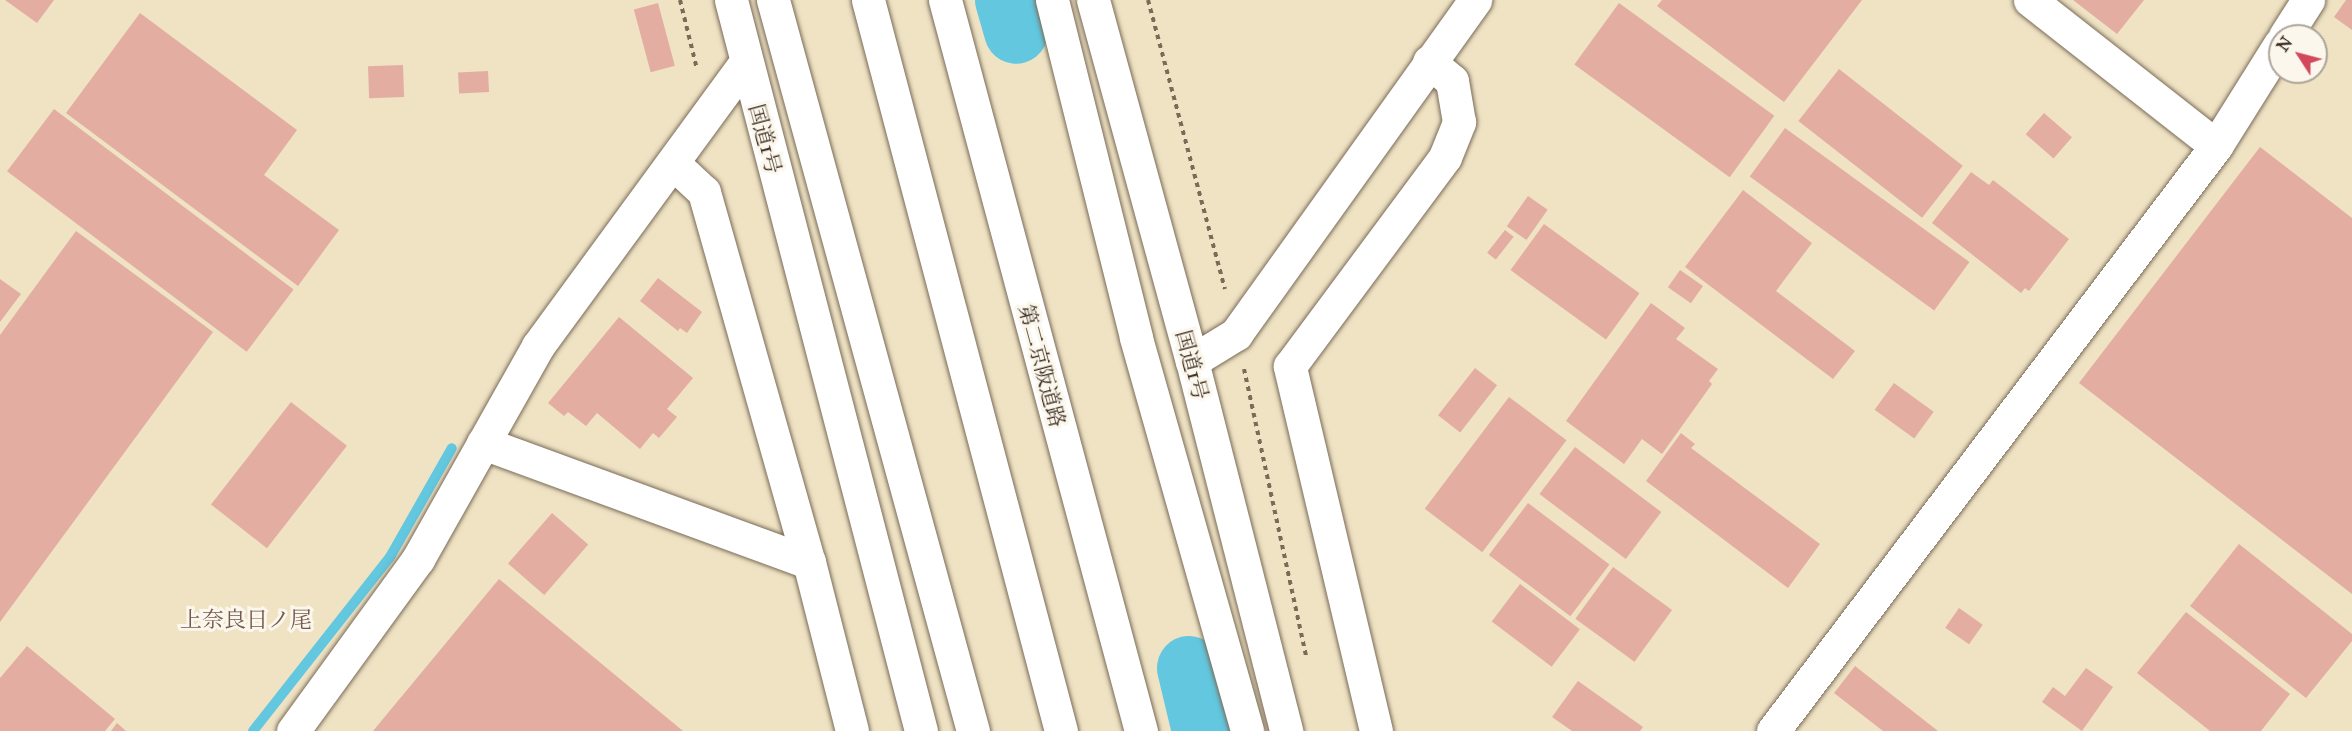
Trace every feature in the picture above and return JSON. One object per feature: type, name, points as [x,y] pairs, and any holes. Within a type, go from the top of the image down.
[{"type":"main road","name":"国道1号","points":[[731,0],[745,63],[921,731]]},
{"type":"main road","points":[[772,0],[973,731]]},
{"type":"main road","points":[[868,0],[1060,731]]},
{"type":"main road","name":"第二京阪道路","points":[[945,0],[1141,731]]},
{"type":"main road","name":"国道1号","points":[[1093,0],[1192,361],[1286,731]]},
{"type":"main road","points":[[1192,361],[1236,334],[1475,0]]},
{"type":"main road","points":[[2030,0],[2216,146]]},
{"type":"main road","points":[[2293,24],[2308,0]]},
{"type":"main road","points":[[1054,6],[1136,338],[1247,731]]},
{"type":"main road","points":[[1376,731],[1290,366],[1445,157],[1459,122],[1452,81],[1429,62]]},
{"type":"main road","points":[[293,731],[418,559],[538,346],[745,63]]},
{"type":"main road","points":[[1773,731],[2216,146],[2268,63]]},
{"type":"main road","points":[[673,163],[704,192],[809,562],[852,731]]},
{"type":"main road","points":[[483,443],[809,562]]},
{"type":"building","points":[[5,0],[54,0],[37,23]]},
{"type":"building","points":[[1662,0],[1862,0],[1784,102],[1657,6]]},
{"type":"building","points":[[2073,0],[2144,0],[2117,34]]},
{"type":"building","points":[[2346,0],[2352,0],[2352,30],[2334,17]]},
{"type":"building","points":[[658,3],[675,66],[651,72],[634,9]]},
{"type":"building","points":[[1619,3],[1774,116],[1730,177],[1574,64]]},
{"type":"building","points":[[140,13],[297,130],[264,175],[339,230],[298,286],[66,113]]},
{"type":"building","points":[[403,65],[404,97],[369,98],[368,66]]},
{"type":"building","points":[[1839,69],[1963,166],[1922,218],[1798,121]]},
{"type":"building","points":[[488,71],[489,92],[459,94],[458,73]]},
{"type":"building","points":[[54,109],[294,290],[247,352],[7,171]]},
{"type":"building","points":[[2044,113],[2072,137],[2054,158],[2026,134]]},
{"type":"building","points":[[1785,128],[1969,262],[1934,311],[1750,177]]},
{"type":"building","points":[[2260,147],[2352,218],[2352,594],[2079,383]]},
{"type":"building","points":[[1971,172],[1989,185],[1993,180],[2069,239],[2029,291],[2025,288],[2021,293],[1932,223]]},
{"type":"building","points":[[1743,190],[1812,243],[1776,291],[1855,351],[1833,379],[1685,267]]},
{"type":"building","points":[[1528,196],[1548,210],[1526,240],[1507,226]]},
{"type":"building","points":[[1544,224],[1639,293],[1606,339],[1510,270]]},
{"type":"building","points":[[1505,230],[1514,237],[1496,260],[1487,253]]},
{"type":"building","points":[[76,231],[213,332],[0,622],[0,335]]},
{"type":"building","points":[[1680,270],[1703,286],[1691,303],[1668,287]]},
{"type":"building","points":[[658,278],[702,312],[687,333],[680,328],[678,331],[640,301]]},
{"type":"building","points":[[0,279],[21,294],[0,322]]},
{"type":"building","points":[[1651,303],[1685,328],[1676,339],[1718,369],[1709,381],[1712,384],[1662,454],[1642,439],[1624,464],[1566,421]]},
{"type":"building","points":[[619,317],[693,378],[667,409],[677,417],[659,438],[653,433],[640,449],[597,413],[586,426],[568,412],[564,416],[548,403]]},
{"type":"building","points":[[1475,368],[1497,385],[1460,433],[1438,415]]},
{"type":"building","points":[[1894,383],[1934,412],[1914,438],[1875,410]]},
{"type":"building","points":[[1509,397],[1567,440],[1482,552],[1425,509]]},
{"type":"building","points":[[291,402],[347,446],[267,548],[211,504]]},
{"type":"building","points":[[1681,433],[1695,444],[1691,448],[1820,544],[1788,588],[1646,481]]},
{"type":"building","points":[[1575,447],[1661,512],[1626,559],[1539,494]]},
{"type":"building","points":[[1528,503],[1609,564],[1570,616],[1489,555]]},
{"type":"building","points":[[552,513],[588,544],[544,595],[508,564]]},
{"type":"building","points":[[2239,544],[2352,634],[2352,641],[2306,698],[2190,606]]},
{"type":"building","points":[[1613,567],[1672,610],[1634,662],[1575,619]]},
{"type":"building","points":[[499,579],[683,731],[373,731]]},
{"type":"building","points":[[1520,584],[1580,629],[1552,667],[1492,622]]},
{"type":"building","points":[[1959,608],[1983,625],[1969,644],[1945,628]]},
{"type":"building","points":[[2186,612],[2290,694],[2261,731],[2210,731],[2137,673]]},
{"type":"building","points":[[27,646],[115,719],[105,731],[0,731],[0,678]]},
{"type":"building","points":[[1855,666],[1938,731],[1883,731],[1834,693]]},
{"type":"building","points":[[2086,668],[2113,687],[2082,731],[2042,702],[2053,687],[2065,696]]},
{"type":"building","points":[[1578,681],[1643,727],[1640,731],[1572,731],[1552,717]]},
{"type":"building","points":[[117,723],[126,731],[111,731]]},
{"type":"waterway","points":[[1007,0],[1016,32]]},
{"type":"waterway","points":[[253,731],[390,557],[452,448]]},
{"type":"waterway","points":[[1189,668],[1204,731]]},
{"type":"district","name":"上奈良日ノ尾","points":[[246,620]]}]
